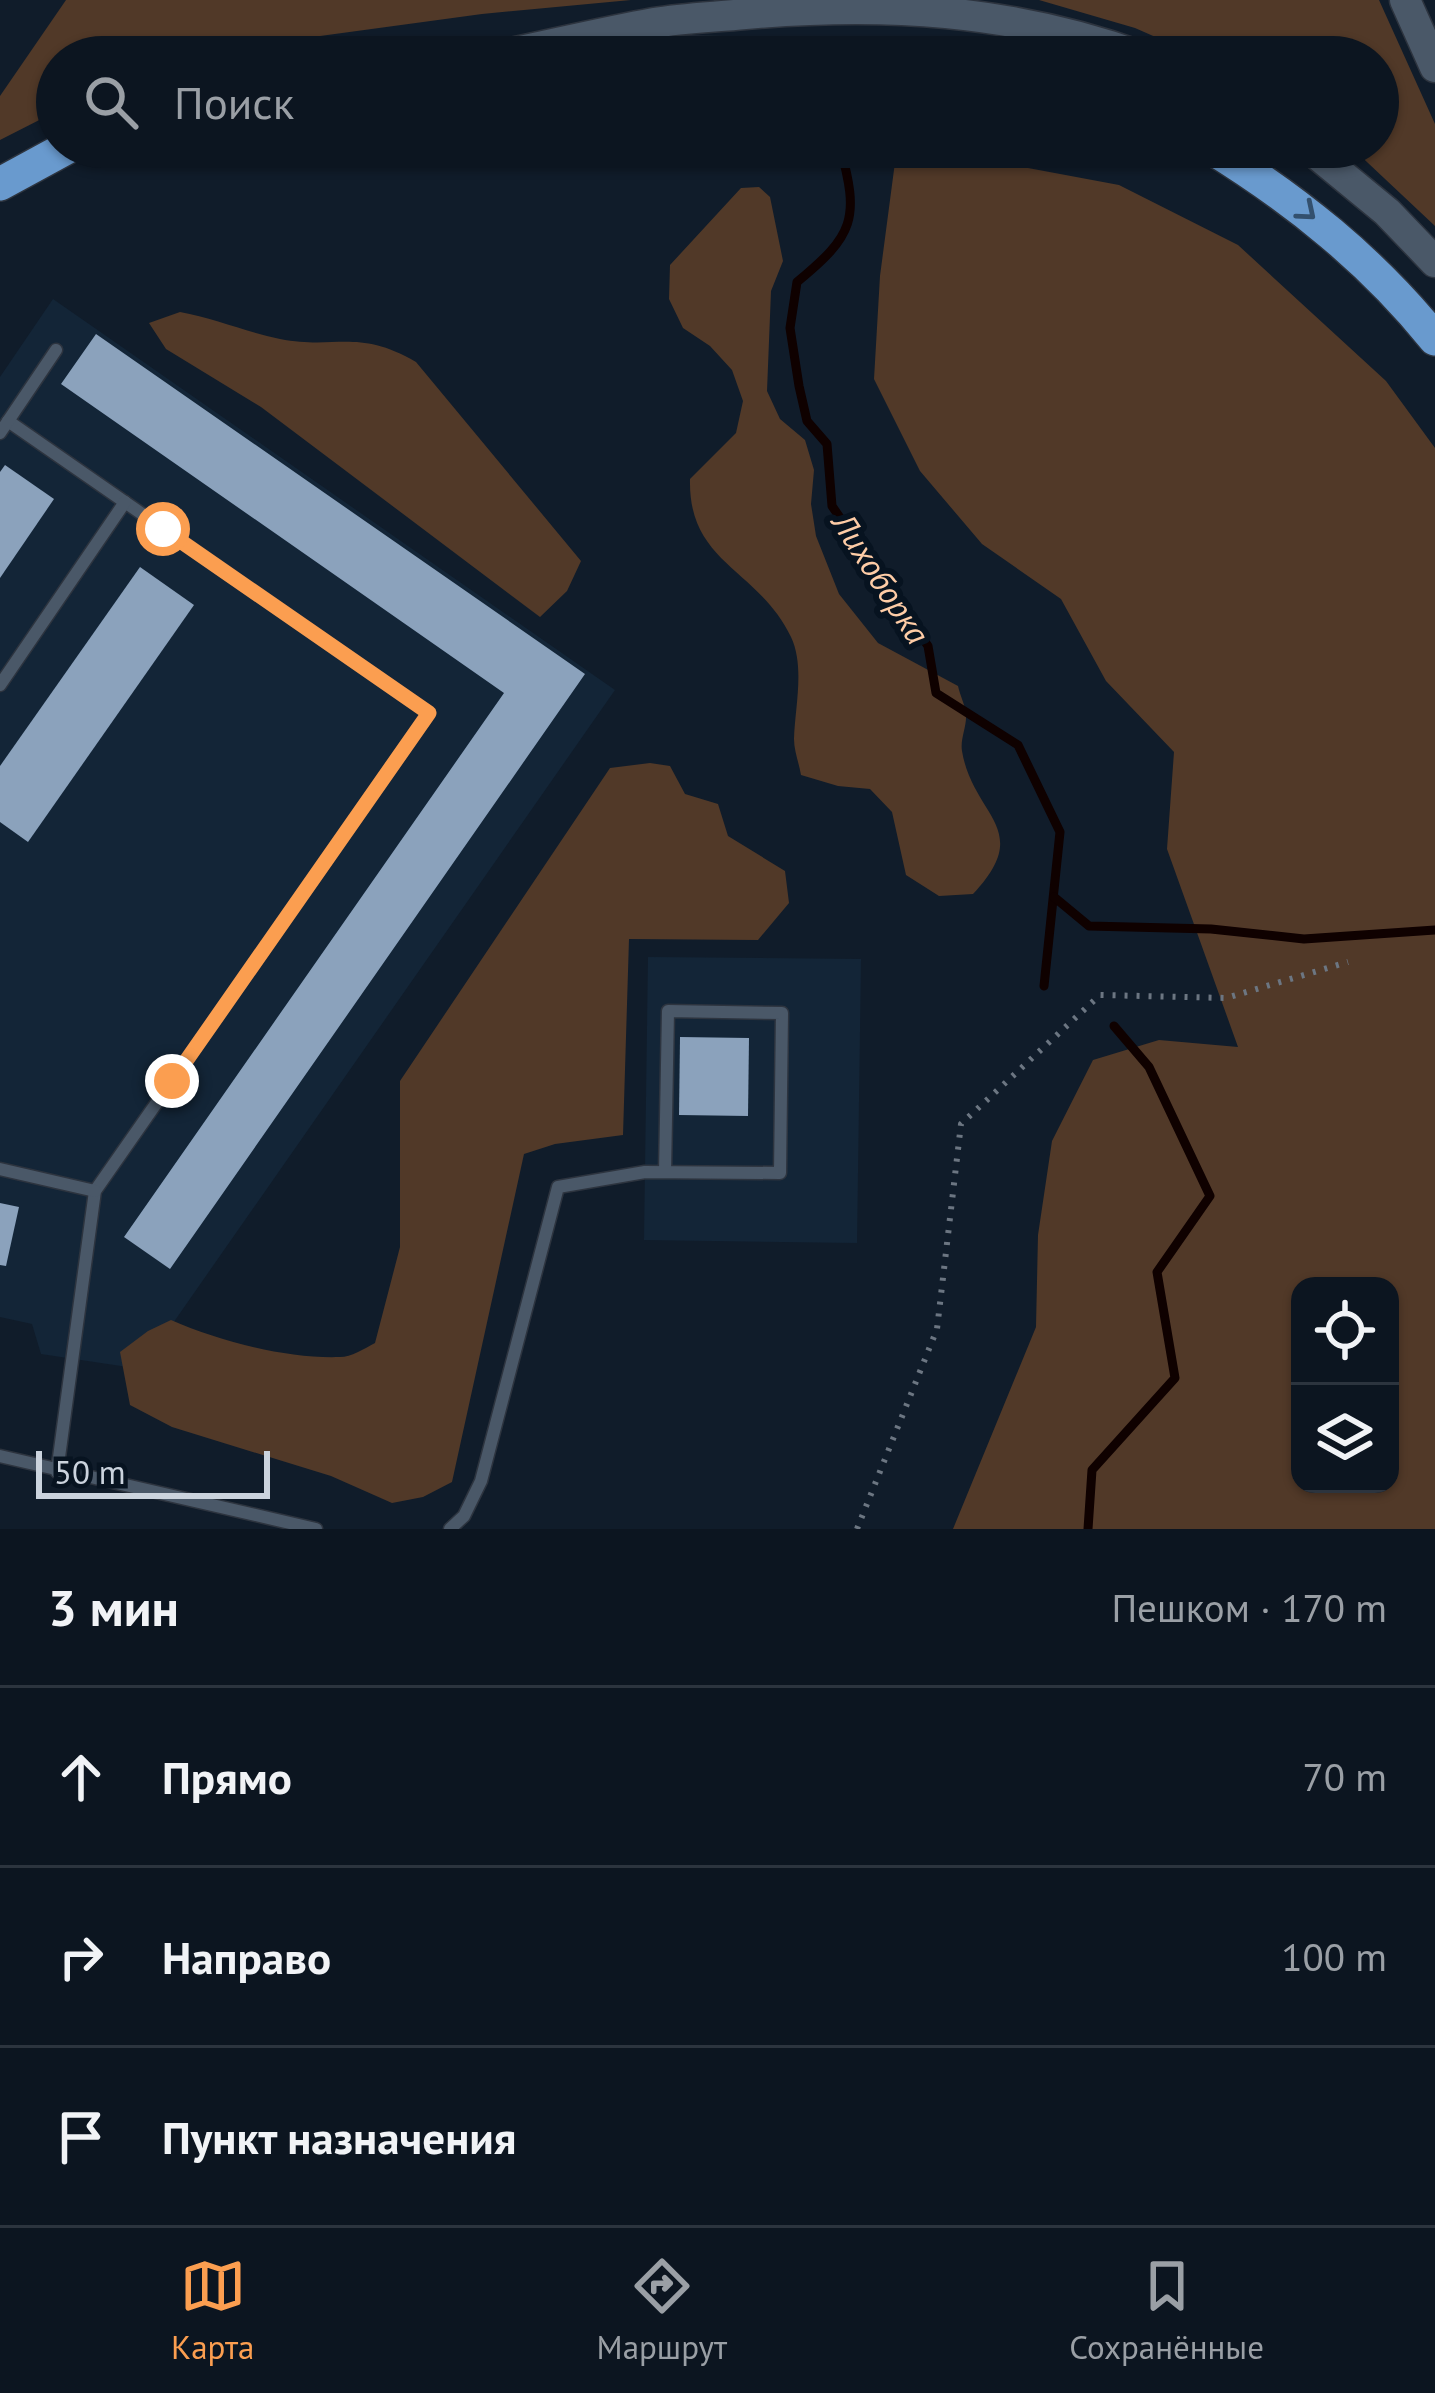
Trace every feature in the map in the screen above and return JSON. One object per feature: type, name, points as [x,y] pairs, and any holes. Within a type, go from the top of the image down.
[{"type":"highway","points":[[0,184],[36,164]]},
{"type":"highway","points":[[1244,168],[1284,193],[1351,248],[1435,339]]},
{"type":"main road","points":[[1405,0],[1435,67]]},
{"type":"main road","points":[[591,36],[657,22],[803,9],[918,9],[1014,19],[1080,36]]},
{"type":"main road","points":[[1334,168],[1387,212],[1435,262]]},
{"type":"lane","points":[[56,350],[4,427],[125,502],[429,713],[95,1191],[57,1472]]},
{"type":"lane","points":[[0,686],[125,502]]},
{"type":"lane","points":[[450,1529],[464,1516],[481,1481],[558,1187],[645,1172],[780,1173],[782,1013],[668,1012],[665,1172]]},
{"type":"lane","points":[[0,1169],[95,1191]]},
{"type":"lane","points":[[0,1456],[316,1529]]},
{"type":"path","points":[[857,1529],[937,1329],[961,1124],[1100,995],[1226,998],[1348,962]]},
{"type":"shaded area","points":[[66,0],[631,0],[320,36],[41,36]]},
{"type":"shaded area","points":[[1039,0],[1379,0],[1395,36],[1153,36]]},
{"type":"shaded area","points":[[36,44],[36,122],[0,140],[0,96]]},
{"type":"shaded area","points":[[1399,44],[1435,124],[1435,226],[1373,168],[1399,168]]},
{"type":"shaded area","points":[[894,168],[1028,168],[1119,185],[1238,245],[1386,381],[1435,448],[1435,1529],[953,1529],[1036,1327],[1038,1235],[1052,1141],[1093,1060],[1159,1040],[1238,1047],[1167,849],[1174,752],[1106,681],[1061,599],[982,544],[920,471],[874,379],[880,276]]},
{"type":"shaded area","points":[[759,187],[770,197],[783,261],[771,291],[767,391],[780,419],[805,440],[814,470],[811,504],[816,536],[839,594],[878,643],[958,686],[966,714],[962,751],[968,773],[1000,837],[991,872],[973,894],[939,896],[906,875],[892,812],[870,789],[801,775],[794,739],[798,661],[791,637],[761,595],[712,548],[692,507],[690,479],[736,433],[743,401],[732,370],[710,346],[683,328],[669,299],[670,265],[741,188]]},
{"type":"shaded area","points":[[53,299],[615,690],[141,1369],[41,1354],[32,1324],[0,1317],[0,377]]},
{"type":"shaded area","points":[[180,312],[280,339],[378,346],[416,362],[581,561],[567,591],[540,617],[261,407],[166,349],[149,323]]},
{"type":"shaded area","points":[[650,763],[670,766],[685,794],[718,804],[728,836],[785,871],[789,903],[758,940],[629,939],[623,1135],[555,1144],[524,1154],[452,1482],[423,1497],[392,1503],[331,1476],[172,1427],[130,1405],[120,1352],[171,1320],[210,1335],[298,1355],[344,1357],[375,1343],[400,1247],[400,1081],[610,768]]},
{"type":"shaded area","points":[[648,957],[861,959],[857,1243],[644,1240]]},
{"type":"building","points":[[96,334],[585,674],[170,1269],[124,1237],[504,693],[61,384]]},
{"type":"building","points":[[5,465],[54,499],[0,578],[0,472]]},
{"type":"building","points":[[140,567],[194,605],[28,842],[0,822],[0,766]]},
{"type":"building","points":[[680,1037],[749,1038],[748,1116],[679,1115]]},
{"type":"building","points":[[0,1203],[19,1207],[6,1266],[0,1265]]},
{"type":"waterway","name":"Лихоборка","points":[[845,168],[850,192],[847,224],[831,251],[797,282],[790,328],[807,421],[827,444],[832,506],[928,646],[936,693],[1018,745],[1060,832],[1044,986]]},
{"type":"waterway","points":[[1054,897],[1089,926],[1211,929],[1304,939],[1435,930]]},
{"type":"waterway","name":"Лихоборка","points":[[1088,1529],[1092,1470],[1175,1378],[1157,1272],[1210,1196],[1149,1067],[1114,1026]]},
{"type":"route","points":[[163,529],[429,713],[172,1081]]}]
